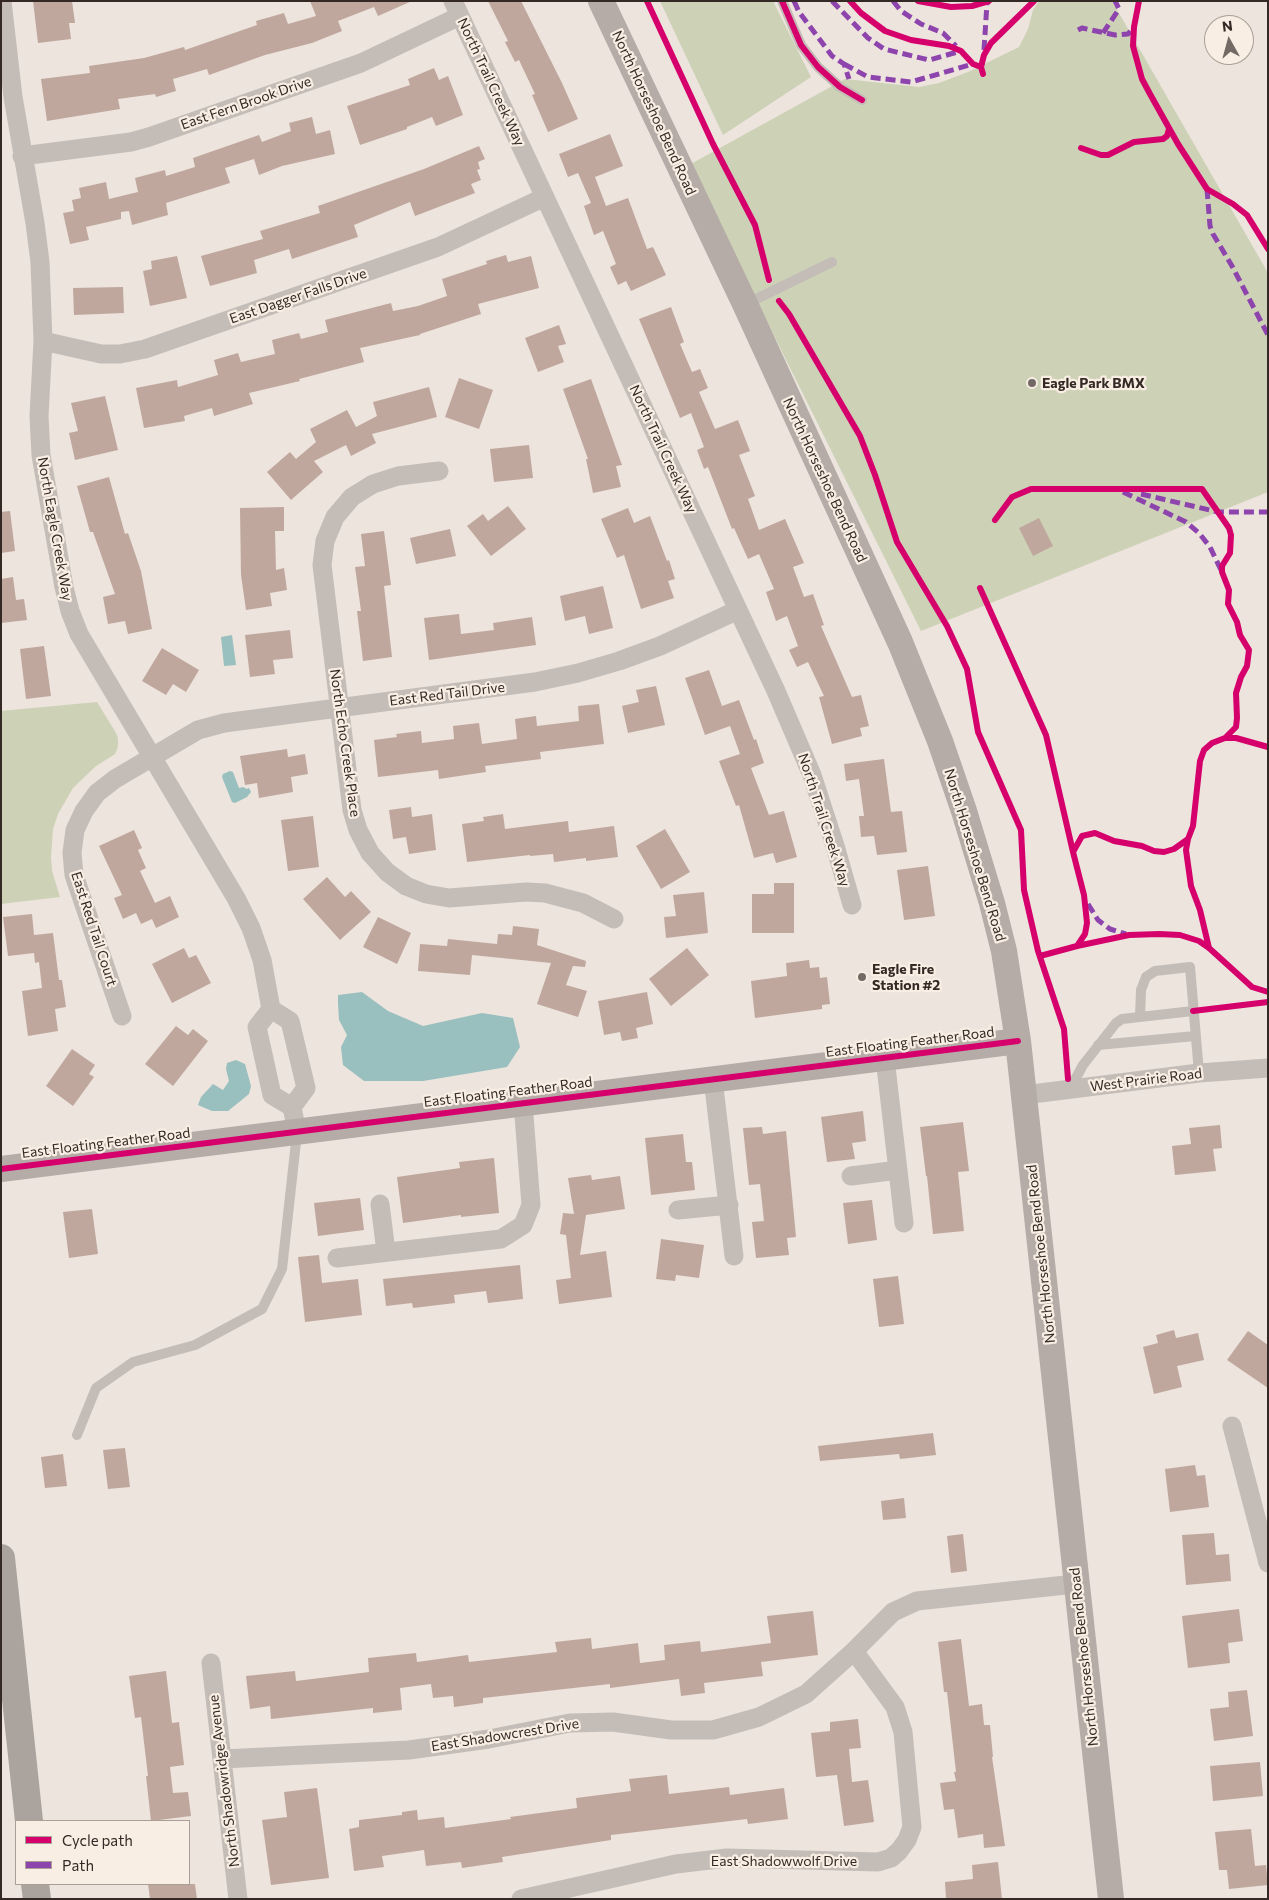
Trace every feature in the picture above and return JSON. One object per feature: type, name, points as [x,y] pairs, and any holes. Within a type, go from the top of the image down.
[{"type":"highway","points":[[1,1558],[29,1820]]},
{"type":"highway","points":[[35,1885],[37,1899]]},
{"type":"street","name":"North Eagle Creek Way","points":[[2,1],[12,97],[35,223],[40,262],[43,341],[39,416],[41,454],[64,587],[70,611],[79,634],[236,898],[251,928],[262,960],[271,1009]]},
{"type":"street","name":"North Horseshoe Bend Road","points":[[601,1],[745,304],[900,642],[940,741],[964,810],[992,903],[1004,951],[1018,1041],[1110,1899]]},
{"type":"street","name":"East Fern Brook Drive","points":[[22,156],[131,142],[149,136],[361,63],[457,9]]},
{"type":"street","name":"North Trail Creek Way","points":[[457,9],[776,690],[812,775],[852,905]]},
{"type":"street","name":"East Dagger Falls Drive","points":[[43,341],[101,354],[120,354],[145,349],[438,247],[545,197]]},
{"type":"street","name":"North Echo Creek Place","points":[[439,471],[398,476],[373,484],[352,498],[335,517],[325,541],[322,565],[352,810],[358,830],[370,853],[387,872],[406,886],[426,894],[449,898],[526,892],[545,893],[583,902],[614,919]]},
{"type":"street","name":"East Red Tail Drive","points":[[152,757],[198,730],[224,723],[535,682],[578,673],[660,646],[738,610]]},
{"type":"street","name":"East Red Tail Court","points":[[122,1016],[74,875],[72,853],[75,830],[84,811],[97,793],[115,779],[152,757]]},
{"type":"street","points":[[271,1009],[290,1021],[306,1088],[294,1119],[272,1095],[257,1027],[271,1009]]},
{"type":"street","name":"East Floating Feather Road","points":[[1,1169],[294,1119],[523,1103],[1018,1041]]},
{"type":"street","points":[[885,1058],[904,1223]]},
{"type":"street","name":"West Prairie Road","points":[[1024,1095],[1199,1073],[1268,1068]]},
{"type":"street","points":[[713,1079],[734,1256]]},
{"type":"street","points":[[337,1258],[501,1239],[524,1225],[531,1205],[523,1103]]},
{"type":"street","points":[[851,1176],[898,1170]]},
{"type":"street","points":[[380,1204],[386,1252]]},
{"type":"street","points":[[678,1210],[729,1205]]},
{"type":"street","points":[[1232,1426],[1268,1563]]},
{"type":"street","name":"East Shadowcrest Drive","points":[[222,1759],[409,1750],[489,1739],[570,1723],[612,1722],[670,1730],[713,1730],[759,1717],[806,1694],[854,1651],[893,1612],[916,1600],[1076,1584]]},
{"type":"street","name":"East Shadowwolf Drive","points":[[520,1899],[676,1864],[726,1858],[878,1862],[890,1858],[899,1851],[907,1840],[912,1827],[903,1732],[895,1707],[854,1651]]},
{"type":"street","name":"North Shadowridge Avenue","points":[[211,1663],[238,1899]]},
{"type":"lane","points":[[782,1],[801,45],[818,67],[840,87],[862,100]]},
{"type":"lane","points":[[745,304],[832,262]]},
{"type":"lane","points":[[1140,1017],[1141,990],[1146,977],[1154,971],[1190,967],[1199,1073]]},
{"type":"lane","points":[[1070,1089],[1083,1065],[1116,1022],[1122,1019],[1193,1011]]},
{"type":"lane","points":[[1098,1046],[1195,1036]]},
{"type":"lane","points":[[77,1435],[96,1388],[133,1362],[195,1345],[262,1309],[282,1269],[294,1119]]},
{"type":"green space","points":[[660,1],[773,1],[811,77],[723,135]]},
{"type":"green space","name":"Eagle Park BMX","points":[[1039,1],[1112,1],[1268,273],[1268,492],[921,631],[689,165],[845,79],[919,87],[939,83],[968,72],[1019,47],[1028,29],[1033,10]]},
{"type":"green space","points":[[97,702],[116,733],[118,747],[115,754],[96,766],[73,788],[58,814],[53,829],[51,857],[52,871],[60,897],[1,904],[1,711]]},
{"type":"water","points":[[232,635],[236,665],[224,666],[221,637]]},
{"type":"water","points":[[230,771],[233,772],[239,788],[249,788],[251,792],[247,797],[235,803],[232,802],[222,777],[223,774]]},
{"type":"water","points":[[362,992],[388,1011],[423,1026],[482,1013],[513,1018],[520,1047],[507,1067],[423,1081],[364,1081],[343,1065],[341,1047],[347,1035],[339,1020],[338,1003],[338,995]]},
{"type":"water","points":[[236,1060],[245,1064],[251,1086],[249,1094],[228,1111],[212,1111],[198,1105],[201,1097],[213,1084],[223,1090],[229,1081],[226,1069],[227,1063]]},
{"type":"building","points":[[33,1],[72,1],[75,23],[69,23],[71,39],[38,43]]},
{"type":"building","points":[[310,1],[412,1],[378,16],[374,7],[338,21],[342,31],[312,43],[265,55],[209,75],[207,69],[173,79],[176,91],[156,97],[155,94],[118,99],[120,109],[47,121],[41,79],[90,73],[89,66],[144,58],[184,47],[185,50],[257,25],[256,21],[284,13],[288,24],[316,16]]},
{"type":"building","points":[[488,1],[521,1],[578,119],[548,132],[532,95],[535,94],[519,60],[515,62],[505,42],[508,41]]},
{"type":"building","points":[[434,68],[439,80],[448,76],[463,115],[436,126],[432,117],[407,127],[407,129],[360,145],[347,106],[410,85],[408,79]]},
{"type":"building","points":[[312,117],[316,134],[330,130],[335,154],[282,166],[259,175],[254,159],[225,168],[230,183],[166,203],[168,215],[132,225],[129,211],[121,212],[121,219],[86,227],[89,240],[70,244],[63,213],[74,211],[72,200],[81,198],[79,188],[106,182],[109,199],[138,192],[135,178],[165,170],[166,176],[195,167],[193,158],[259,135],[262,142],[291,131],[289,123]]},
{"type":"building","points":[[610,134],[623,166],[595,177],[606,206],[628,198],[647,249],[653,247],[666,275],[631,291],[626,281],[618,285],[610,267],[616,264],[603,231],[594,235],[584,206],[591,203],[578,173],[568,177],[559,154]]},
{"type":"building","points":[[479,146],[485,159],[478,162],[480,169],[477,170],[481,180],[471,184],[475,193],[415,216],[410,202],[354,225],[358,237],[292,259],[289,249],[254,260],[257,273],[210,286],[201,256],[263,239],[260,231],[320,213],[318,206],[424,169]]},
{"type":"building","points":[[506,255],[508,262],[531,256],[539,288],[478,304],[481,314],[420,335],[360,348],[364,362],[299,379],[300,381],[249,393],[253,404],[214,416],[212,408],[184,416],[185,421],[144,428],[136,388],[177,380],[178,387],[218,375],[214,360],[238,353],[241,362],[275,354],[272,340],[299,333],[301,339],[328,332],[325,320],[391,303],[393,311],[418,306],[447,296],[442,279],[487,264],[486,261]]},
{"type":"building","points":[[177,256],[187,298],[150,306],[143,271],[152,269],[151,261]]},
{"type":"building","points":[[123,287],[124,313],[74,315],[73,288]]},
{"type":"building","points":[[671,307],[684,342],[680,344],[692,372],[700,369],[708,388],[699,392],[715,429],[738,420],[750,451],[739,455],[755,496],[748,499],[759,530],[785,519],[804,563],[793,567],[804,597],[813,594],[824,625],[821,626],[852,697],[861,695],[869,726],[860,728],[862,736],[832,744],[819,697],[824,696],[808,662],[797,667],[789,650],[798,646],[787,616],[776,621],[766,592],[774,589],[759,554],[748,559],[734,528],[732,529],[708,467],[704,469],[697,450],[704,447],[691,413],[680,418],[639,319]]},
{"type":"building","points":[[559,325],[566,344],[558,346],[564,362],[538,372],[525,338]]},
{"type":"building","points":[[459,378],[493,390],[479,429],[445,417]]},
{"type":"building","points":[[591,379],[622,465],[616,466],[621,487],[593,493],[586,459],[588,459],[563,389]]},
{"type":"building","points":[[429,387],[437,417],[372,434],[376,443],[351,456],[346,445],[314,461],[323,472],[291,500],[267,472],[290,452],[296,459],[316,442],[310,429],[347,410],[356,427],[377,416],[373,402]]},
{"type":"building","points":[[105,396],[118,450],[75,460],[69,433],[78,431],[71,403]]},
{"type":"building","points":[[529,445],[533,478],[494,482],[490,449]]},
{"type":"building","points":[[109,477],[125,534],[128,533],[141,571],[152,629],[128,634],[125,621],[108,624],[103,597],[115,594],[93,532],[90,532],[77,486]]},
{"type":"building","points":[[508,506],[526,529],[491,556],[467,526],[483,514],[488,521]]},
{"type":"building","points":[[284,507],[284,531],[275,531],[276,570],[284,568],[287,590],[270,593],[272,606],[246,610],[241,575],[240,508]]},
{"type":"building","points":[[628,508],[634,523],[650,516],[675,579],[668,581],[674,598],[641,609],[624,555],[617,558],[601,519]]},
{"type":"building","points":[[10,511],[15,551],[1,553],[1,512]]},
{"type":"building","points":[[1039,518],[1053,546],[1033,556],[1019,528]]},
{"type":"building","points":[[450,529],[456,556],[416,564],[410,538]]},
{"type":"building","points":[[384,531],[391,585],[384,586],[392,657],[363,661],[357,611],[361,611],[355,567],[365,566],[361,534]]},
{"type":"building","points":[[13,577],[16,600],[24,599],[27,620],[1,623],[1,579]]},
{"type":"building","points":[[603,586],[613,628],[589,634],[585,616],[565,621],[560,596]]},
{"type":"building","points":[[459,614],[461,634],[494,630],[493,623],[532,617],[536,645],[429,660],[424,618]]},
{"type":"building","points":[[290,630],[293,658],[273,660],[275,674],[250,677],[245,635]]},
{"type":"building","points":[[44,646],[51,696],[26,699],[20,649]]},
{"type":"building","points":[[162,648],[199,670],[186,692],[173,684],[166,695],[142,681]]},
{"type":"building","points":[[709,670],[722,706],[739,700],[764,763],[751,768],[769,815],[784,811],[797,857],[776,863],[773,853],[754,858],[739,805],[736,806],[719,761],[740,754],[730,726],[705,735],[685,678]]},
{"type":"building","points":[[656,686],[665,725],[628,733],[622,706],[639,702],[636,690]]},
{"type":"building","points":[[599,704],[604,744],[540,752],[541,759],[485,766],[486,772],[439,779],[438,770],[378,777],[374,740],[397,737],[396,734],[421,731],[422,743],[454,739],[453,726],[479,723],[482,744],[517,739],[515,719],[536,716],[537,726],[579,721],[578,706]]},
{"type":"building","points":[[287,749],[288,757],[305,754],[308,774],[291,777],[293,792],[259,798],[257,783],[245,785],[240,756]]},
{"type":"building","points":[[884,759],[891,812],[902,811],[907,852],[877,855],[874,836],[861,837],[859,816],[864,816],[859,779],[846,781],[844,764]]},
{"type":"building","points":[[411,807],[412,817],[432,814],[436,850],[409,854],[406,837],[393,839],[389,810]]},
{"type":"building","points":[[503,814],[505,829],[568,821],[569,832],[614,826],[618,857],[554,862],[553,854],[467,862],[462,824],[484,821],[483,817]]},
{"type":"building","points":[[313,816],[319,867],[288,871],[281,820]]},
{"type":"building","points":[[665,829],[690,872],[661,889],[636,846]]},
{"type":"building","points":[[134,830],[142,848],[138,850],[146,868],[140,871],[155,903],[170,896],[179,917],[156,928],[152,919],[141,924],[136,913],[123,919],[114,898],[122,895],[99,846]]},
{"type":"building","points":[[928,866],[935,916],[904,920],[897,870]]},
{"type":"building","points":[[327,877],[345,897],[351,891],[371,912],[340,940],[303,899]]},
{"type":"building","points":[[774,883],[794,883],[794,933],[752,933],[752,894],[774,894]]},
{"type":"building","points":[[704,892],[708,933],[666,938],[664,917],[676,916],[673,895]]},
{"type":"building","points":[[32,914],[34,935],[53,933],[59,980],[62,980],[66,1007],[55,1009],[58,1031],[28,1036],[22,991],[42,988],[39,962],[35,963],[34,953],[8,956],[3,917]]},
{"type":"building","points":[[378,917],[411,933],[397,964],[363,947]]},
{"type":"building","points":[[513,926],[539,929],[537,945],[586,961],[585,967],[573,966],[566,985],[587,991],[578,1017],[537,1004],[551,963],[472,955],[470,975],[418,971],[420,944],[447,946],[448,939],[497,944],[498,934],[512,935]]},
{"type":"building","points":[[184,948],[189,958],[196,955],[211,983],[172,1003],[152,964]]},
{"type":"building","points":[[687,948],[709,975],[671,1006],[649,979]]},
{"type":"building","points":[[809,960],[810,968],[819,967],[820,978],[827,977],[830,1004],[822,1005],[822,1009],[755,1018],[751,981],[787,976],[786,963]]},
{"type":"building","points":[[647,992],[653,1024],[636,1028],[638,1038],[622,1041],[620,1032],[604,1035],[598,1001]]},
{"type":"building","points":[[176,1026],[188,1035],[193,1029],[208,1041],[173,1086],[145,1064]]},
{"type":"building","points":[[72,1049],[95,1065],[89,1074],[94,1077],[73,1106],[46,1086]]},
{"type":"building","points":[[863,1111],[866,1141],[852,1143],[855,1159],[827,1162],[821,1117]]},
{"type":"building","points":[[963,1122],[969,1171],[958,1172],[964,1231],[933,1234],[920,1127]]},
{"type":"building","points":[[1220,1125],[1222,1148],[1213,1149],[1216,1171],[1175,1175],[1172,1146],[1191,1144],[1189,1128]]},
{"type":"building","points":[[762,1127],[763,1134],[786,1131],[796,1237],[787,1238],[789,1255],[756,1258],[752,1222],[764,1221],[760,1184],[749,1185],[743,1128]]},
{"type":"building","points":[[683,1134],[686,1162],[692,1162],[695,1190],[651,1195],[645,1138]]},
{"type":"building","points":[[494,1158],[499,1213],[461,1217],[461,1215],[403,1223],[397,1177],[460,1168],[459,1162]]},
{"type":"building","points":[[591,1175],[592,1180],[620,1176],[625,1209],[586,1215],[580,1255],[606,1251],[612,1297],[559,1304],[556,1280],[571,1278],[566,1235],[560,1234],[563,1213],[574,1214],[568,1178]]},
{"type":"building","points":[[360,1198],[364,1230],[318,1236],[314,1203]]},
{"type":"building","points":[[872,1200],[877,1240],[848,1244],[843,1203]]},
{"type":"building","points":[[92,1209],[98,1254],[69,1258],[63,1212]]},
{"type":"building","points":[[661,1239],[704,1245],[699,1278],[676,1275],[675,1281],[656,1279]]},
{"type":"building","points":[[319,1255],[322,1283],[358,1279],[362,1315],[305,1322],[298,1257]]},
{"type":"building","points":[[520,1265],[523,1299],[488,1303],[486,1291],[454,1295],[455,1303],[413,1308],[412,1303],[386,1306],[383,1279]]},
{"type":"building","points":[[898,1276],[904,1324],[879,1327],[873,1279]]},
{"type":"building","points":[[1174,1330],[1176,1338],[1198,1333],[1204,1360],[1177,1366],[1182,1387],[1154,1394],[1143,1347],[1158,1343],[1156,1335]]},
{"type":"building","points":[[1248,1331],[1268,1345],[1268,1388],[1227,1360]]},
{"type":"building","points":[[933,1433],[936,1455],[900,1459],[899,1454],[820,1461],[818,1446]]},
{"type":"building","points":[[125,1448],[130,1487],[108,1489],[103,1450]]},
{"type":"building","points":[[63,1454],[67,1486],[45,1488],[41,1457]]},
{"type":"building","points":[[1195,1465],[1197,1476],[1205,1475],[1209,1507],[1170,1512],[1165,1469]]},
{"type":"building","points":[[904,1498],[906,1518],[883,1520],[881,1501]]},
{"type":"building","points":[[1214,1533],[1216,1555],[1229,1554],[1231,1581],[1186,1585],[1182,1535]]},
{"type":"building","points":[[963,1534],[967,1571],[951,1573],[947,1536]]},
{"type":"building","points":[[1239,1609],[1243,1641],[1228,1643],[1230,1663],[1188,1668],[1182,1616]]},
{"type":"building","points":[[813,1611],[818,1655],[761,1662],[763,1676],[704,1683],[705,1693],[681,1696],[679,1679],[610,1688],[610,1684],[483,1698],[483,1703],[454,1707],[453,1696],[433,1698],[431,1684],[400,1688],[402,1710],[373,1713],[373,1708],[271,1719],[270,1706],[250,1709],[246,1676],[295,1671],[296,1681],[369,1672],[368,1658],[416,1653],[417,1662],[468,1655],[469,1662],[557,1652],[555,1642],[591,1638],[592,1649],[638,1643],[640,1663],[665,1660],[664,1645],[700,1641],[701,1652],[771,1643],[767,1616]]},
{"type":"building","points":[[961,1639],[969,1706],[982,1704],[984,1725],[990,1725],[992,1757],[1005,1846],[984,1848],[983,1834],[958,1838],[954,1809],[944,1810],[940,1783],[956,1781],[954,1772],[956,1772],[947,1692],[944,1692],[938,1642]]},
{"type":"building","points":[[166,1671],[172,1723],[179,1722],[184,1765],[170,1767],[173,1793],[188,1792],[191,1816],[151,1820],[141,1717],[135,1718],[129,1676]]},
{"type":"building","points":[[1247,1690],[1253,1736],[1214,1741],[1210,1709],[1229,1707],[1228,1692]]},
{"type":"building","points":[[858,1719],[861,1748],[849,1749],[852,1782],[868,1780],[874,1822],[844,1826],[837,1775],[816,1777],[811,1733],[830,1731],[830,1722]]},
{"type":"building","points":[[1260,1762],[1263,1796],[1213,1801],[1210,1766]]},
{"type":"building","points":[[667,1775],[669,1794],[729,1787],[730,1795],[784,1788],[788,1819],[748,1824],[747,1819],[611,1835],[611,1840],[502,1857],[503,1862],[462,1868],[461,1862],[426,1866],[424,1850],[382,1856],[384,1867],[354,1871],[349,1829],[359,1827],[359,1820],[402,1815],[402,1812],[417,1810],[418,1820],[444,1817],[445,1828],[511,1819],[510,1817],[577,1808],[576,1798],[631,1791],[629,1779]]},
{"type":"building","points":[[317,1788],[329,1878],[271,1885],[262,1820],[287,1817],[284,1792]]},
{"type":"building","points":[[1251,1829],[1255,1866],[1266,1865],[1268,1885],[1229,1889],[1227,1870],[1219,1870],[1215,1832]]},
{"type":"building","points":[[998,1862],[1002,1899],[946,1899],[945,1882],[973,1879],[972,1865]]},
{"type":"building","points":[[195,1884],[197,1899],[150,1899],[148,1885]]},
{"type":"marked path","points":[[794,1],[799,12],[832,56],[844,64],[849,79]]},
{"type":"marked path","points":[[832,1],[868,38],[884,49],[929,60],[961,51]]},
{"type":"marked path","points":[[893,1],[901,11],[921,24],[943,33],[956,46]]},
{"type":"marked path","points":[[1103,33],[1119,9],[1115,1]]},
{"type":"marked path","points":[[984,50],[987,3]]},
{"type":"marked path","points":[[1078,30],[1082,28],[1115,35],[1128,34],[1134,27]]},
{"type":"marked path","points":[[844,64],[868,77],[911,82],[973,64]]},
{"type":"marked path","points":[[1207,189],[1210,226],[1213,234],[1268,335]]},
{"type":"marked path","points":[[1123,492],[1186,522],[1199,533],[1210,547],[1221,570]]},
{"type":"marked path","points":[[1141,494],[1218,512],[1268,512]]},
{"type":"marked path","points":[[1088,904],[1098,920],[1110,929],[1126,934]]},
{"type":"cycle path","points":[[647,1],[713,144],[755,225],[769,280]]},
{"type":"cycle path","points":[[782,1],[801,45],[818,67],[840,87],[862,100]]},
{"type":"cycle path","points":[[850,1],[861,13],[885,31],[911,40],[949,46],[961,51],[973,64],[981,67]]},
{"type":"cycle path","points":[[918,1],[951,7],[972,6],[989,1]]},
{"type":"cycle path","points":[[983,74],[981,67],[984,55],[991,43],[1034,1]]},
{"type":"cycle path","points":[[1139,1],[1134,27],[1133,46],[1142,79],[1178,144],[1207,189],[1233,204],[1247,215],[1268,249]]},
{"type":"cycle path","points":[[1081,148],[1101,155],[1108,155],[1134,142],[1163,139],[1167,136],[1169,129]]},
{"type":"cycle path","points":[[779,301],[789,314],[860,436],[897,542],[947,626],[967,669],[978,732],[1021,830],[1024,890],[1038,951],[1064,1029],[1068,1079]]},
{"type":"cycle path","points":[[995,520],[1012,497],[1031,489],[1202,489],[1229,528],[1231,535],[1230,553],[1222,566],[1222,572],[1229,590],[1228,604],[1237,622],[1240,635],[1249,650],[1247,666],[1236,693],[1236,727],[1225,738]]},
{"type":"cycle path","points":[[980,588],[1046,735],[1073,852]]},
{"type":"cycle path","points":[[1040,956],[1077,946],[1085,934],[1087,923],[1084,895],[1073,852],[1082,836],[1095,833],[1114,841],[1142,846],[1154,851],[1164,852],[1174,849],[1188,839],[1193,826],[1200,761],[1204,750],[1212,743],[1225,738],[1236,738],[1268,747]]},
{"type":"cycle path","points":[[1188,839],[1186,850],[1191,886],[1200,910],[1209,948]]},
{"type":"cycle path","points":[[1077,946],[1129,935],[1180,935],[1199,941],[1252,987],[1268,992]]},
{"type":"cycle path","points":[[1193,1011],[1268,1002]]},
{"type":"cycle path","points":[[1,1169],[1018,1041]]},
{"type":"place","name":"Eagle Park BMX","points":[[1032,383]]},
{"type":"place","name":"Eagle Fire Station #2","points":[[862,977]]}]
